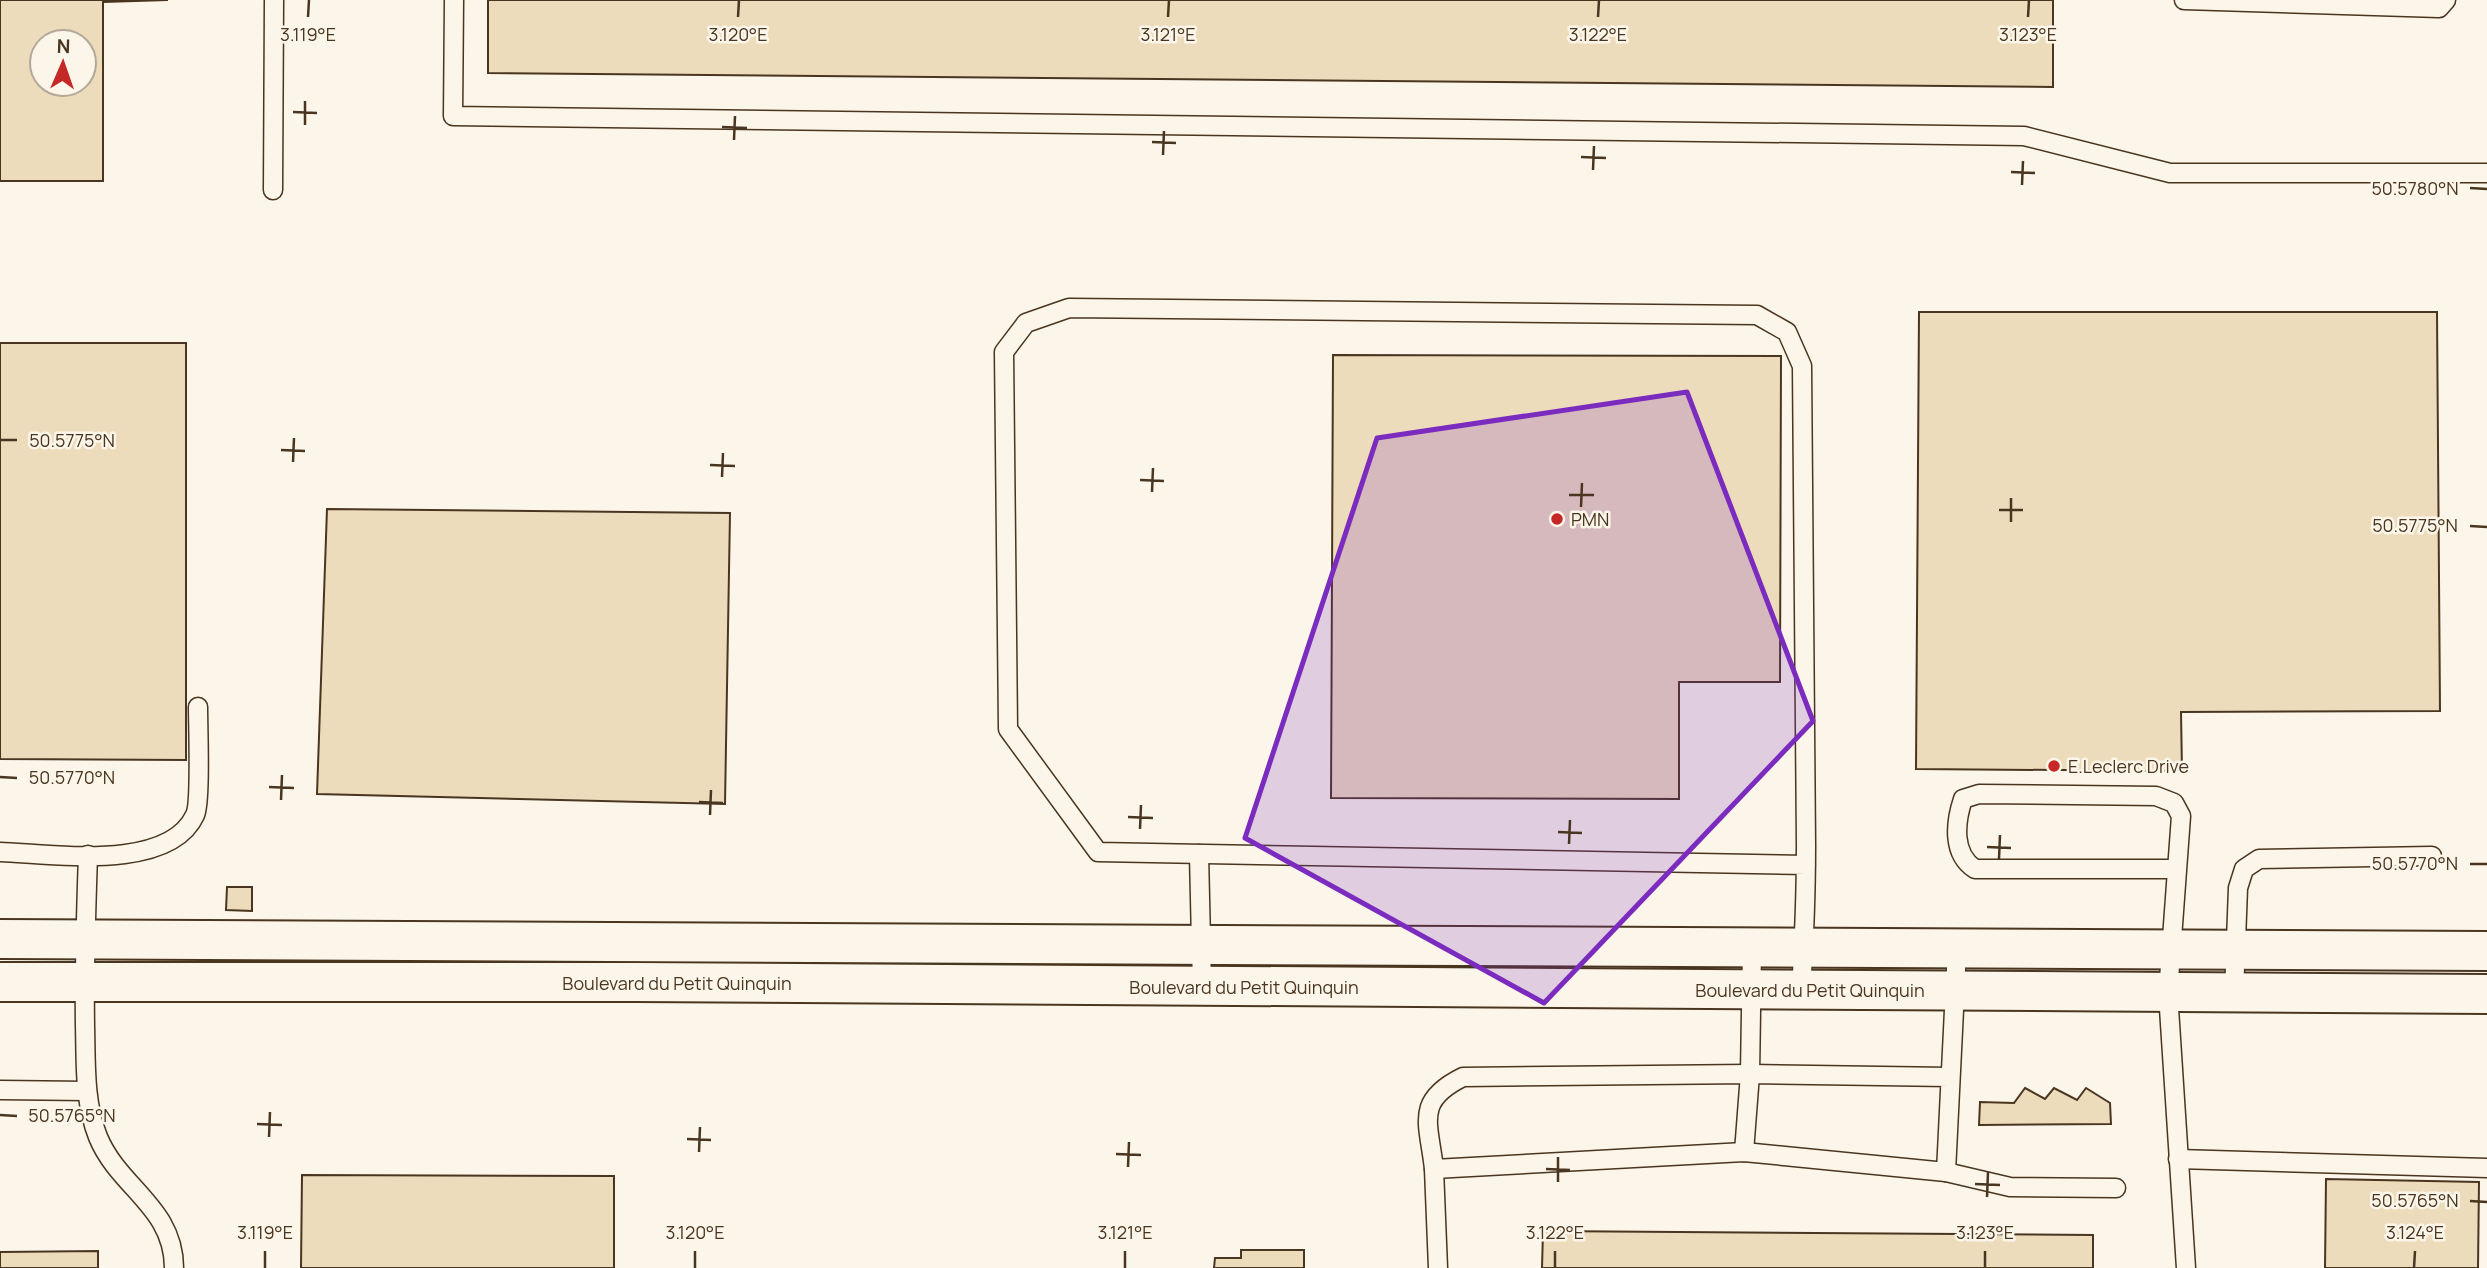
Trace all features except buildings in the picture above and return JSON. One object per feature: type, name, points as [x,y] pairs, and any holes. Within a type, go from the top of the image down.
[{"type":"main road","points":[[0,939],[2487,951]]},
{"type":"main road","name":"Boulevard du Petit Quinquin","points":[[0,982],[1202,986],[2487,995]]},
{"type":"lane","points":[[273,190],[274,0]]},
{"type":"lane","points":[[454,0],[453,116],[2024,136],[2170,173],[2487,173]]},
{"type":"lane","points":[[2184,0],[2439,8],[2446,0]]},
{"type":"lane","points":[[1801,990],[1806,865],[1802,366],[1787,332],[1757,315],[1069,308],[1026,323],[1004,352],[1007,729],[1098,852],[1806,865]]},
{"type":"lane","points":[[0,852],[88,855],[149,852],[178,839],[196,813],[198,707]]},
{"type":"lane","points":[[2176,869],[1975,869],[1964,862],[1958,850],[1958,815],[1964,799],[1979,794],[2156,796],[2174,803],[2181,817],[2169,950],[2168,993],[2186,1268]]},
{"type":"lane","points":[[1199,854],[1202,986]]},
{"type":"lane","points":[[88,855],[85,940],[87,1091],[99,1137],[110,1157],[166,1226],[174,1268]]},
{"type":"lane","points":[[2234,993],[2238,888],[2244,869],[2259,859],[2432,856]]},
{"type":"lane","points":[[1744,1152],[1750,1074],[1752,948]]},
{"type":"lane","points":[[1946,1172],[1956,949]]},
{"type":"lane","points":[[1438,1268],[1434,1169],[1428,1111],[1439,1089],[1463,1077],[1750,1074],[1950,1077]]},
{"type":"lane","points":[[0,1090],[87,1091]]},
{"type":"lane","points":[[1434,1169],[1744,1152],[1946,1172],[2010,1187],[2116,1188]]},
{"type":"lane","points":[[2178,1159],[2487,1168]]},
{"type":"highlighted area","points":[[1687,392],[1813,721],[1544,1003],[1245,838],[1377,438]]},
{"type":"place","name":"PMN","points":[[1557,519]]},
{"type":"place","name":"E.Leclerc Drive","points":[[2054,766]]}]
